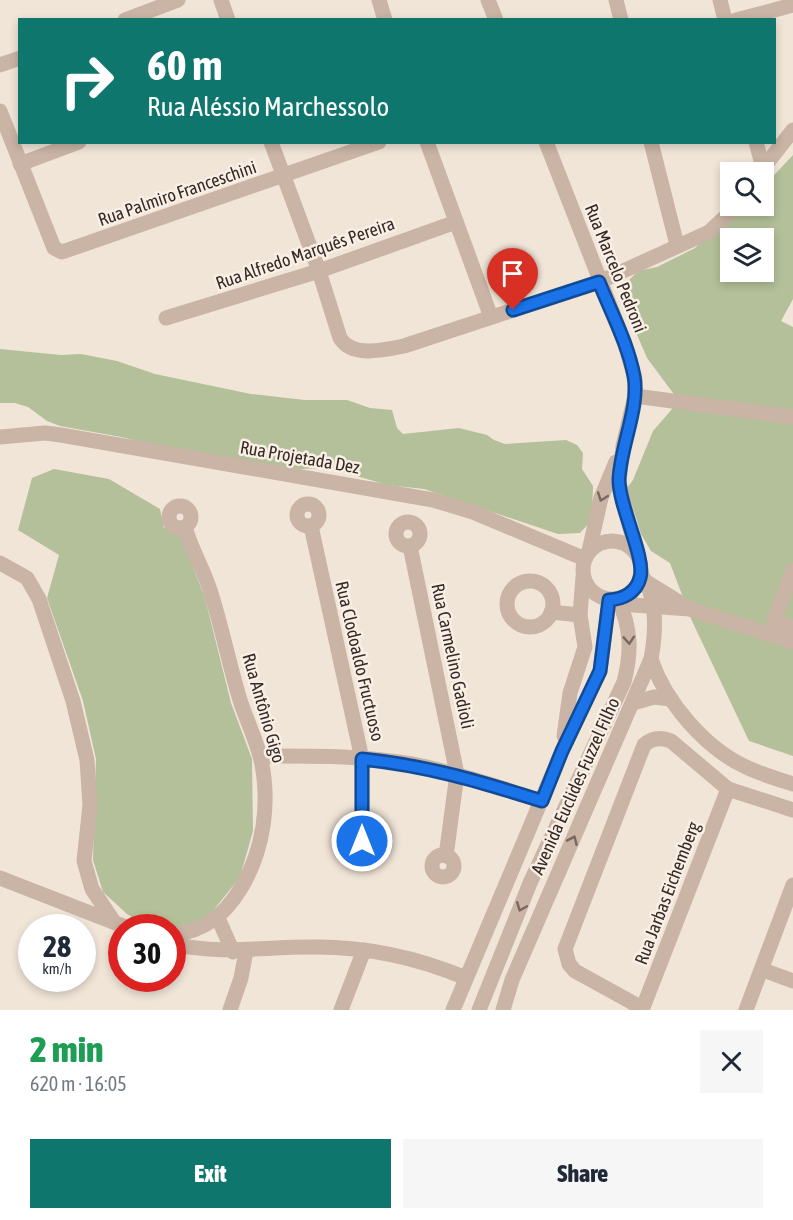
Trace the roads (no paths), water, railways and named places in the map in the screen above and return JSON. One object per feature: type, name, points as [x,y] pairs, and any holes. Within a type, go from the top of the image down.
[{"type":"street","points":[[130,18],[178,0]]},
{"type":"street","points":[[221,0],[227,18]]},
{"type":"street","points":[[379,0],[384,18]]},
{"type":"street","points":[[488,0],[495,18]]},
{"type":"street","points":[[616,0],[620,18]]},
{"type":"street","points":[[720,0],[724,18]]},
{"type":"street","points":[[744,18],[793,5]]},
{"type":"street","points":[[0,65],[18,59]]},
{"type":"street","points":[[0,111],[20,164],[74,144]]},
{"type":"street","points":[[767,162],[793,130]]},
{"type":"street","points":[[272,144],[319,271],[340,338],[345,345],[357,350],[385,350],[404,346],[599,282],[709,232],[726,216]]},
{"type":"street","name":"Rua Palmiro Franceschini","points":[[20,164],[54,248],[62,252],[374,144]]},
{"type":"street","points":[[428,144],[491,317]]},
{"type":"street","name":"Rua Marcelo Pedroni","points":[[547,144],[632,364],[635,396],[623,446],[619,482],[636,552]]},
{"type":"street","points":[[652,144],[677,245]]},
{"type":"street","points":[[756,144],[760,162]]},
{"type":"street","name":"Rua Alfredo Marquês Pereira","points":[[166,318],[319,271],[456,222]]},
{"type":"street","points":[[635,396],[793,417]]},
{"type":"street","name":"Rua Projetada Dez","points":[[0,437],[53,434],[433,500],[473,512],[587,555]]},
{"type":"street","name":"Rua Marcelo Pedroni","points":[[587,555],[601,498],[623,446]]},
{"type":"street","name":"Rua Clodoaldo Fructuoso","points":[[310,526],[362,759],[362,841]]},
{"type":"street","name":"Rua Antônio Gigo","points":[[185,527],[210,592],[239,697],[260,756],[264,787],[264,816],[260,845],[247,877],[233,902],[218,918],[200,929],[186,932]]},
{"type":"street","points":[[562,751],[570,693],[585,647],[580,615],[587,555],[604,541],[622,542],[636,552],[645,579],[690,609]]},
{"type":"street","name":"Rua Carmelino Gadioli","points":[[410,546],[457,774],[446,856]]},
{"type":"street","points":[[0,562],[27,578],[39,599],[74,701],[87,760],[90,805],[84,861],[92,889],[111,914]]},
{"type":"street","points":[[793,570],[774,620],[793,628]]},
{"type":"street","points":[[769,634],[793,570]]},
{"type":"street","points":[[584,577],[593,592],[633,605],[690,609],[793,642]]},
{"type":"street","points":[[453,1010],[562,751],[600,671],[602,651],[617,598],[634,590],[645,579]]},
{"type":"street","name":"Avenida Euclides Fuzzel Filho","points":[[503,1010],[512,980],[651,659],[654,641],[653,608],[645,579]]},
{"type":"street","name":"Avenida Euclides Fuzzel Filho","points":[[479,1010],[530,883],[624,682],[630,658],[629,633],[617,598]]},
{"type":"street","points":[[551,612],[580,615]]},
{"type":"street","points":[[585,647],[602,651]]},
{"type":"street","points":[[651,659],[661,684],[671,699],[722,753],[744,766],[793,784]]},
{"type":"street","points":[[633,703],[654,697],[671,699]]},
{"type":"street","points":[[641,1010],[633,1003],[575,971],[569,964],[565,949],[640,754],[649,741],[664,738],[728,789],[793,810]]},
{"type":"street","points":[[260,756],[362,759],[410,764],[457,774],[542,801]]},
{"type":"street","name":"Rua Jarbas Eichemberg","points":[[641,1010],[728,789]]},
{"type":"street","points":[[0,878],[108,920]]},
{"type":"street","points":[[746,1010],[763,970],[793,885]]},
{"type":"street","points":[[218,918],[240,951],[242,978],[230,1010]]},
{"type":"street","points":[[186,947],[206,951],[308,947],[364,950],[400,955],[434,964],[466,978]]},
{"type":"street","points":[[341,1010],[364,950]]},
{"type":"street","points":[[763,970],[793,981]]}]
